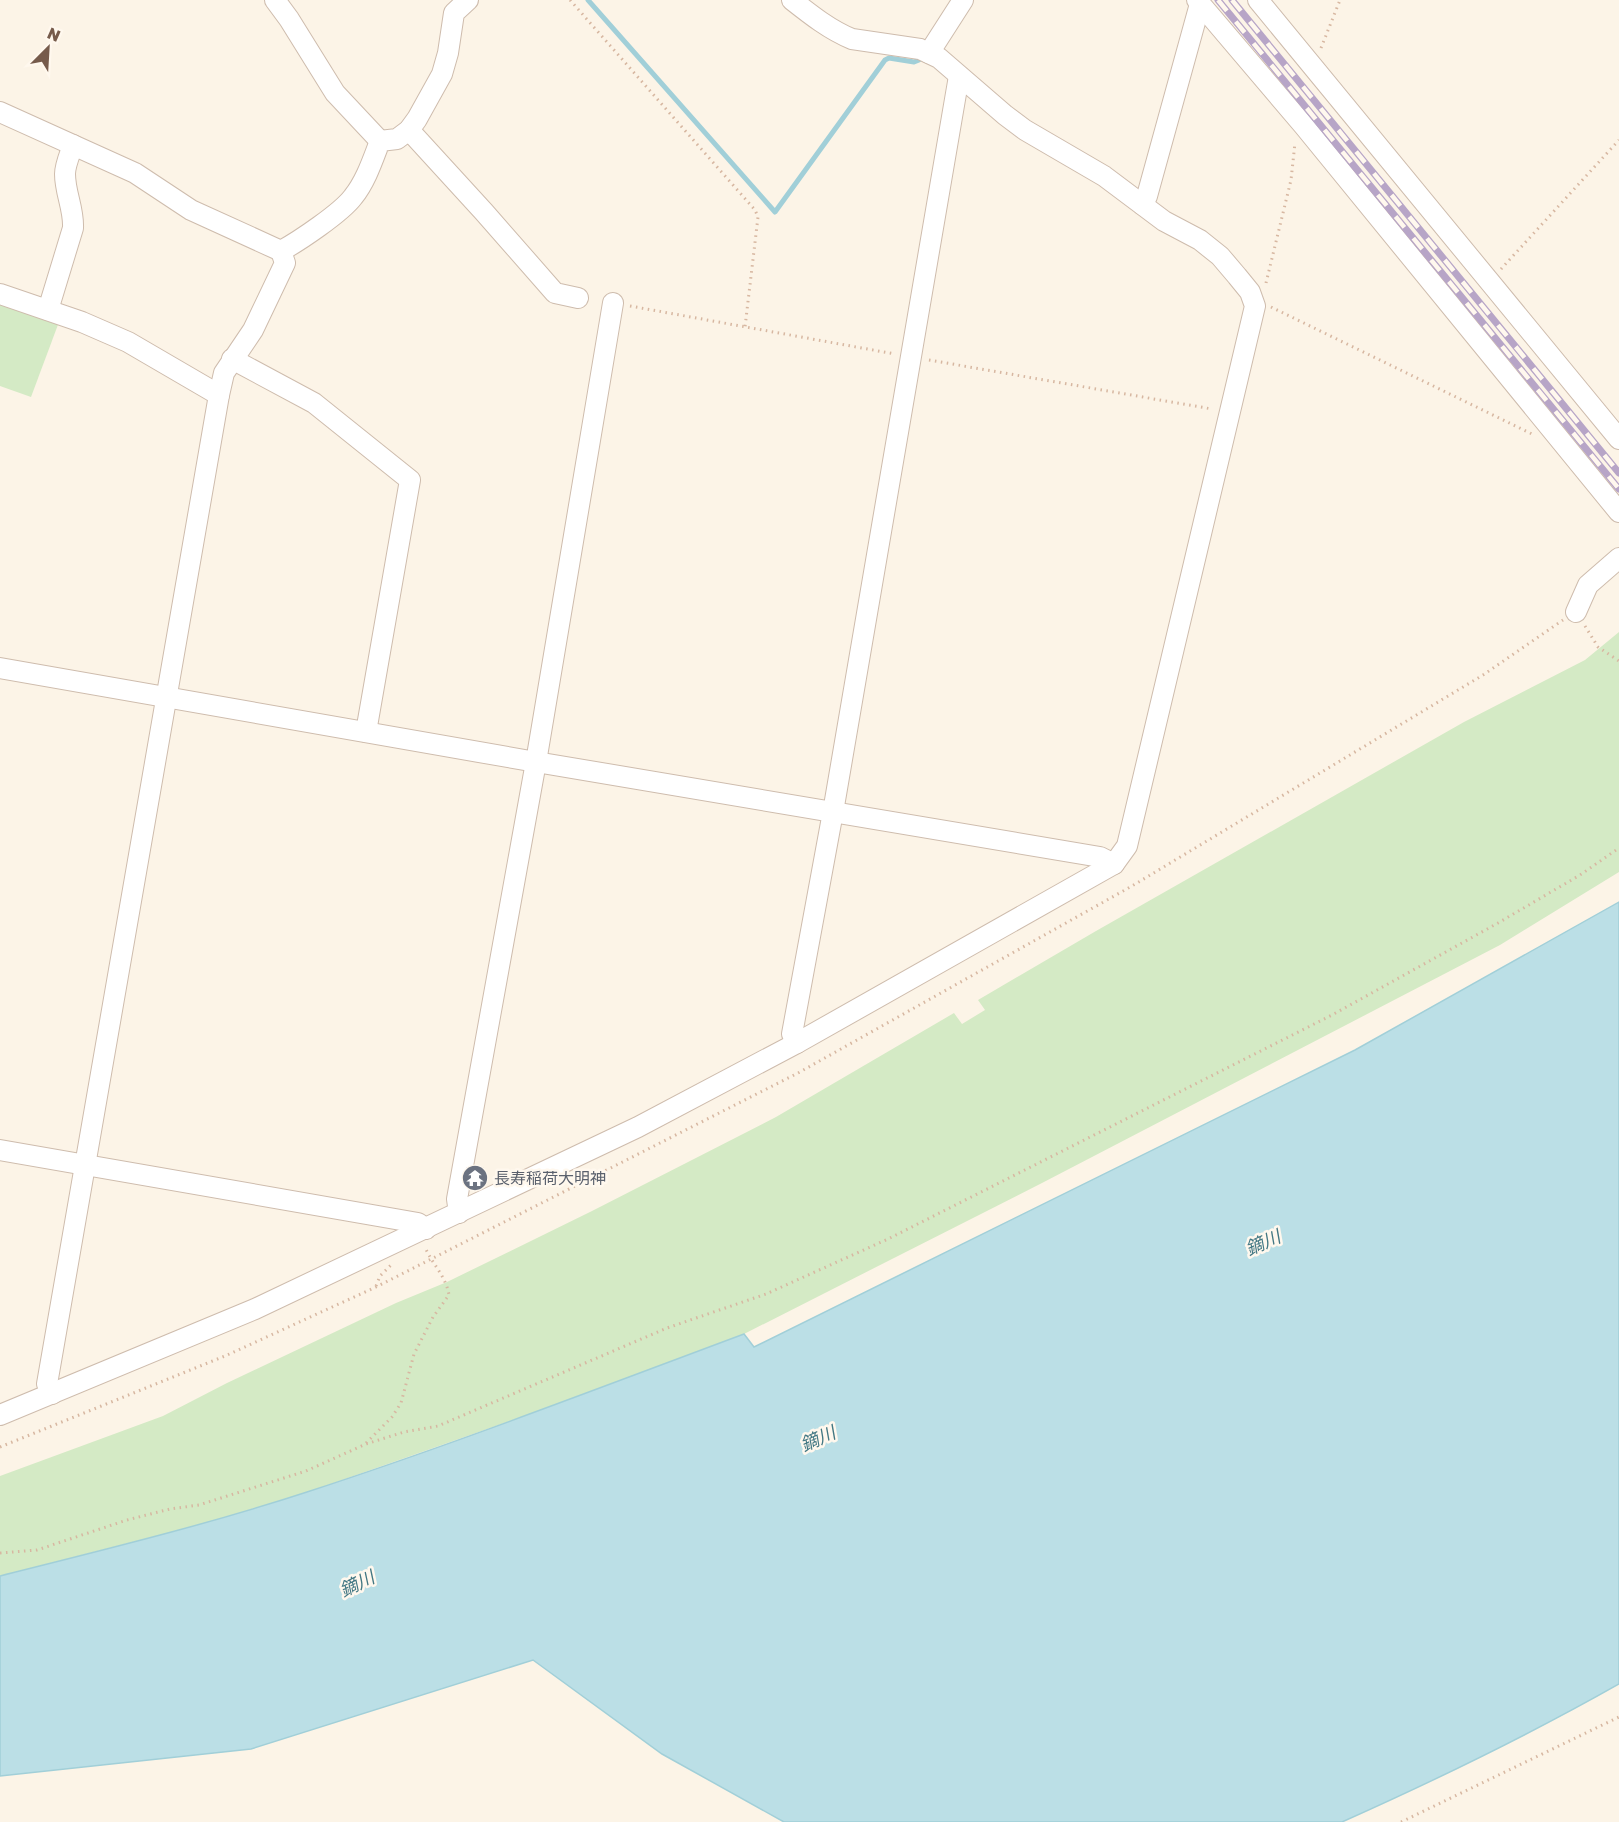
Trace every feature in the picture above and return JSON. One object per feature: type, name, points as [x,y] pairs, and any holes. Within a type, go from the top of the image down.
[{"type":"street","points":[[275,0],[334,93],[380,141]]},
{"type":"street","points":[[380,141],[397,139],[409,130],[430,98],[448,53],[454,13],[468,0]]},
{"type":"street","points":[[0,1415],[255,1309],[638,1127],[797,1043],[1114,864],[1127,846],[1254,303],[1250,292],[1220,256],[1200,240],[1164,221],[1104,176],[1018,125],[939,58],[908,46],[852,39],[842,35],[792,0]]},
{"type":"street","points":[[929,53],[963,0]]},
{"type":"street","points":[[1258,0],[1619,439]]},
{"type":"street","points":[[1198,2],[1304,126],[1615,507]]},
{"type":"street","points":[[1143,205],[1198,2]]},
{"type":"street","points":[[797,1043],[792,1034],[833,812],[959,76]]},
{"type":"street","points":[[0,112],[135,173],[191,210],[281,251],[285,263],[253,330],[224,373],[219,395],[47,1384],[52,1394]]},
{"type":"street","points":[[409,130],[555,293],[578,298]]},
{"type":"street","points":[[281,251],[354,196],[369,169],[380,141]]},
{"type":"street","points":[[48,310],[73,228],[74,214],[64,171],[73,145]]},
{"type":"street","points":[[0,294],[82,322],[128,342],[219,395]]},
{"type":"street","points":[[459,1213],[457,1199],[536,762],[613,303]]},
{"type":"street","points":[[232,359],[314,404],[410,480],[366,732]]},
{"type":"street","points":[[1576,612],[1588,585],[1619,558]]},
{"type":"street","points":[[0,669],[1101,857],[1114,864]]},
{"type":"street","points":[[0,1150],[418,1223],[426,1229]]},
{"type":"path","points":[[570,0],[755,210],[758,217],[745,327]]},
{"type":"path","points":[[1313,67],[1340,0]]},
{"type":"path","points":[[1304,126],[1295,140],[1290,180],[1265,286],[1254,303],[1274,307],[1535,436]]},
{"type":"path","points":[[1491,281],[1619,140]]},
{"type":"path","points":[[1576,612],[1598,647],[1619,661]]},
{"type":"path","points":[[0,1553],[37,1550],[127,1520],[170,1509],[199,1505],[306,1471],[366,1444],[404,1432],[438,1426],[667,1328],[766,1294],[888,1239],[1332,1015],[1498,923],[1580,875],[1619,848]]},
{"type":"path","points":[[366,1444],[392,1417],[401,1402],[414,1354],[433,1317],[449,1295],[447,1282],[430,1259]]},
{"type":"path","points":[[1401,1822],[1619,1717]]},
{"type":"green space","points":[[0,301],[59,322],[31,397],[0,386]]},
{"type":"green space","points":[[1619,632],[1619,872],[1500,945],[1042,1183],[744,1334],[544,1409],[308,1492],[203,1524],[0,1576],[0,1476],[163,1416],[227,1383],[396,1303],[447,1282],[592,1211],[776,1117],[954,1013],[962,1024],[985,1010],[978,1000],[1464,722],[1585,660]]},
{"type":"water","name":"鏑川","points":[[1619,902],[1619,1684],[1585,1703],[1482,1756],[1342,1822],[784,1822],[662,1754],[533,1660],[251,1749],[0,1776],[0,1576],[193,1526],[307,1492],[472,1435],[744,1334],[754,1347],[1355,1050]]},
{"type":"waterway","points":[[588,0],[775,212],[885,60],[889,58],[914,62],[919,60]]},
{"type":"railway","points":[[1218,0],[1619,489]]},
{"type":"railway","points":[[1232,0],[1619,473]]},
{"type":"place","name":"長寿稲荷大明神","points":[[475,1178]]}]
